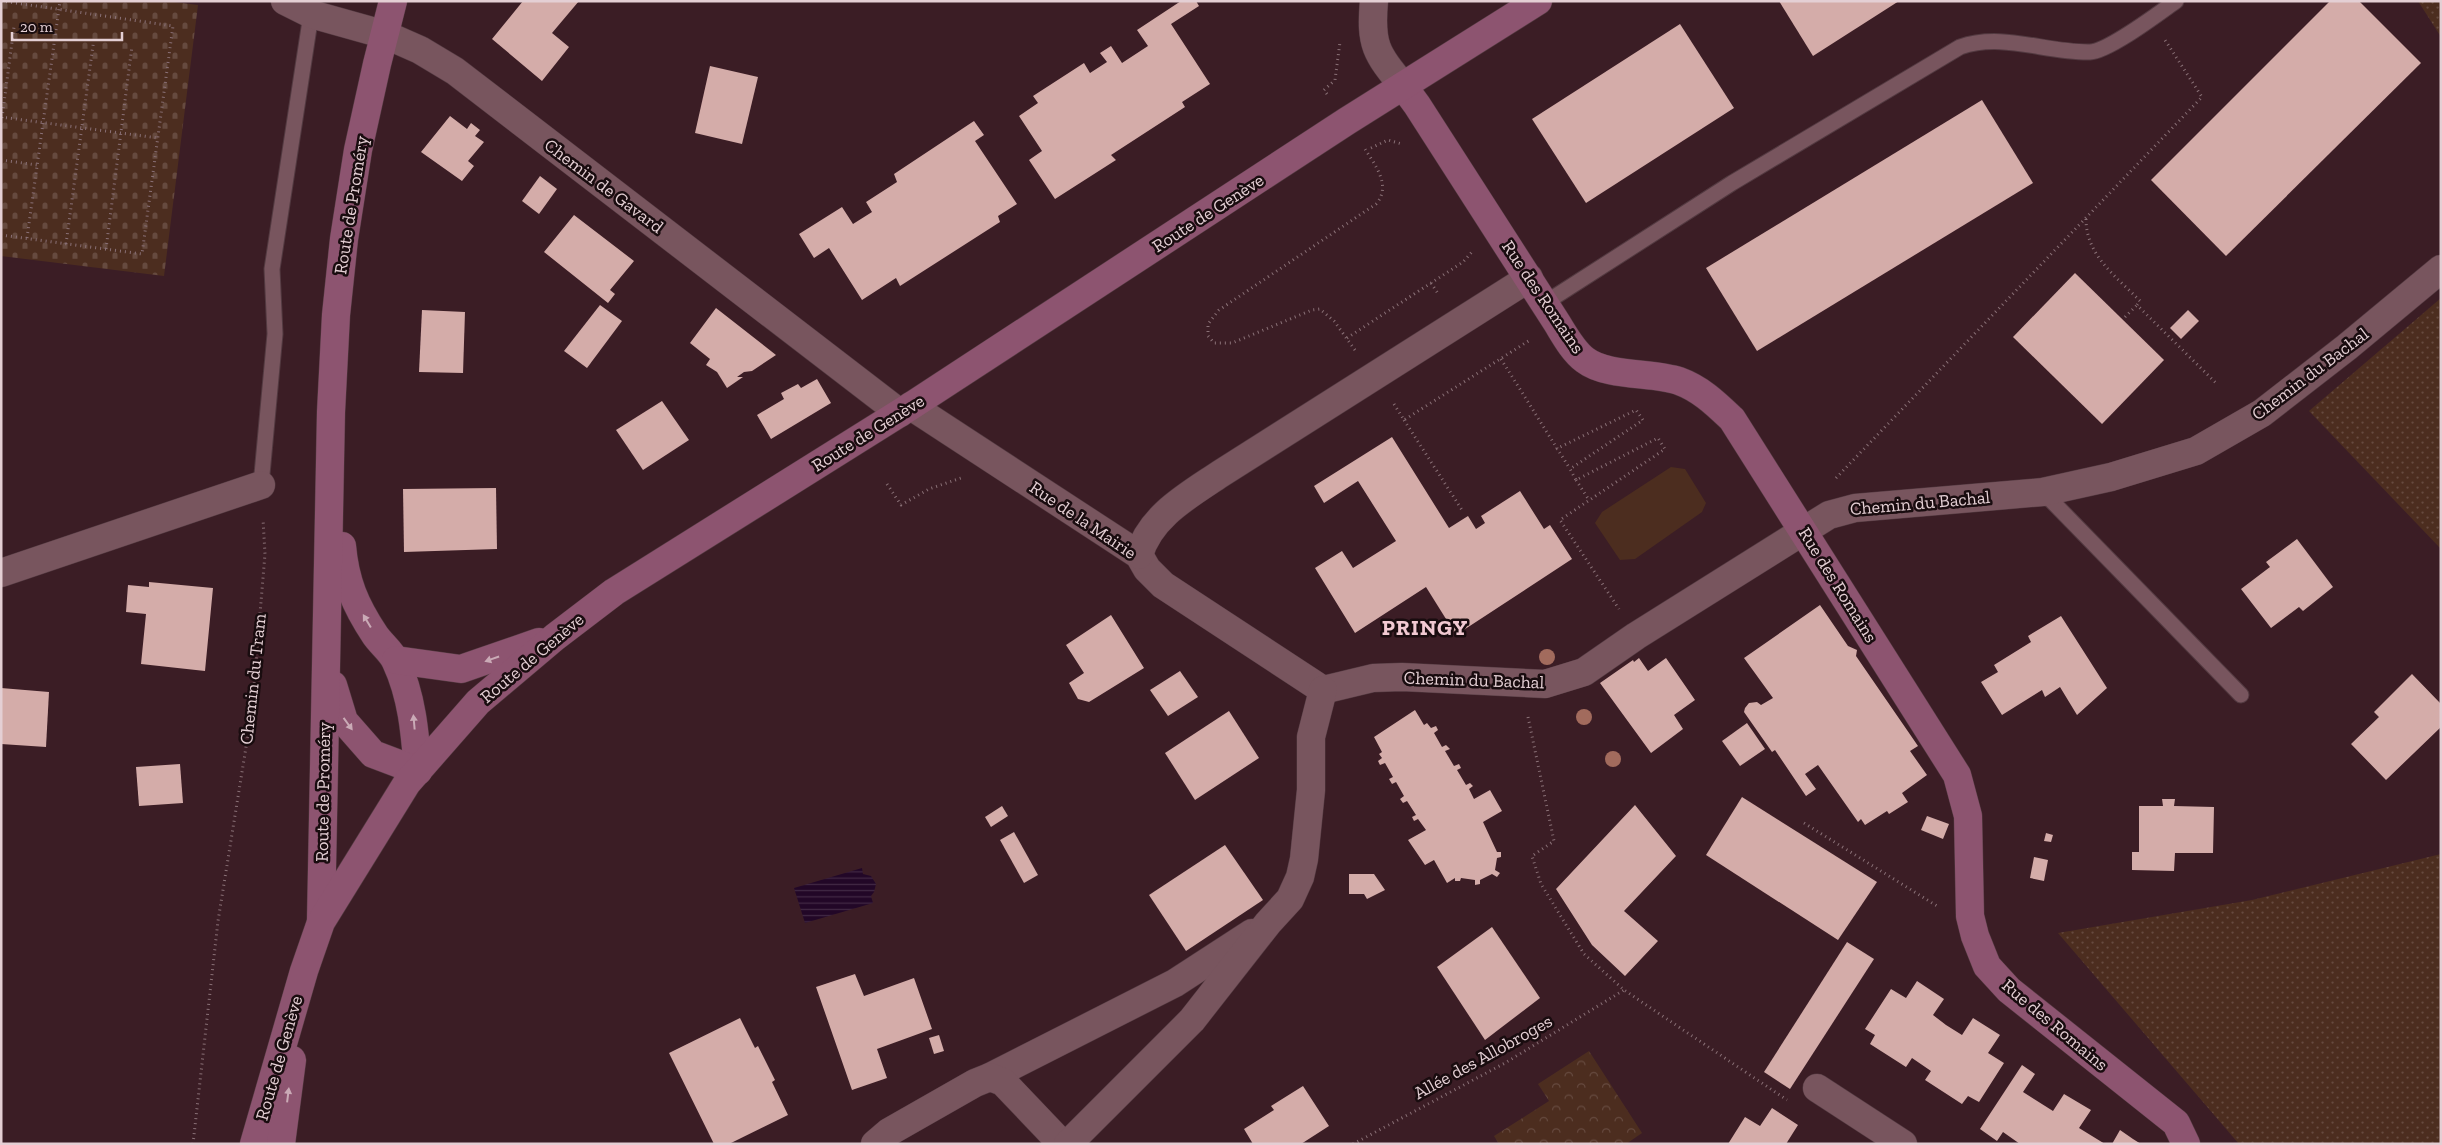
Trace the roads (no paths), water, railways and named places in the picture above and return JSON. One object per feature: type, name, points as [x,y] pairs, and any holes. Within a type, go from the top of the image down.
[{"type":"street","name":"Chemin de Gavard","points":[[285,1],[312,8],[386,34],[420,50],[455,71],[906,409]]},
{"type":"street","name":"Route de Proméry","points":[[321,922],[331,412],[336,315],[344,239],[358,150],[376,64],[386,34],[393,1]]},
{"type":"street","points":[[1374,1],[1372,26],[1379,57],[1403,86]]},
{"type":"street","name":"Route de Genève","points":[[254,1144],[304,971],[321,922],[407,783],[478,702],[554,637],[614,592],[906,409],[1347,121],[1538,1]]},
{"type":"street","name":"Rue des Romains","points":[[1403,86],[1572,345],[1586,361],[1603,368],[1679,381],[1710,397],[1732,419],[1810,526],[1957,774],[1968,816],[1970,916],[1988,966],[2009,990],[2176,1123],[2186,1144]]},
{"type":"street","name":"Chemin du Bachal","points":[[1323,690],[1373,678],[1402,677],[1545,684],[1556,682],[1584,672],[1636,636],[1829,515],[1855,508],[2043,492],[2111,477],[2196,451],[2262,413],[2354,341],[2441,269]]},
{"type":"street","points":[[1139,554],[1144,538],[1178,502],[1529,278]]},
{"type":"street","name":"Rue de la Mairie","points":[[906,409],[1139,554],[1147,569],[1163,585],[1323,690]]},
{"type":"street","name":"Route de Proméry","points":[[326,662],[344,721],[373,754],[418,771],[413,714],[396,660],[376,636],[354,600],[346,580],[331,412]]},
{"type":"street","points":[[1,574],[261,485]]},
{"type":"street","points":[[396,660],[461,669],[554,637]]},
{"type":"street","points":[[1068,1144],[1192,1020],[1268,923],[1290,899],[1300,877],[1304,859],[1311,790],[1311,737],[1323,690]]},
{"type":"street","points":[[875,1144],[897,1127],[975,1083],[1175,983],[1268,923]]},
{"type":"street","name":"Route de Genève","points":[[282,1144],[304,971]]},
{"type":"street","points":[[990,1077],[1003,1082],[1062,1144]]},
{"type":"street","points":[[1817,1088],[1903,1144]]},
{"type":"lane","points":[[1551,313],[1732,183],[1960,47],[1986,40],[2091,52],[2108,45],[2176,1]]},
{"type":"lane","points":[[261,485],[275,334],[272,269],[312,8]]},
{"type":"lane","points":[[2043,492],[2241,695]]},
{"type":"district","name":"PRINGY","points":[[1425,627]]}]
